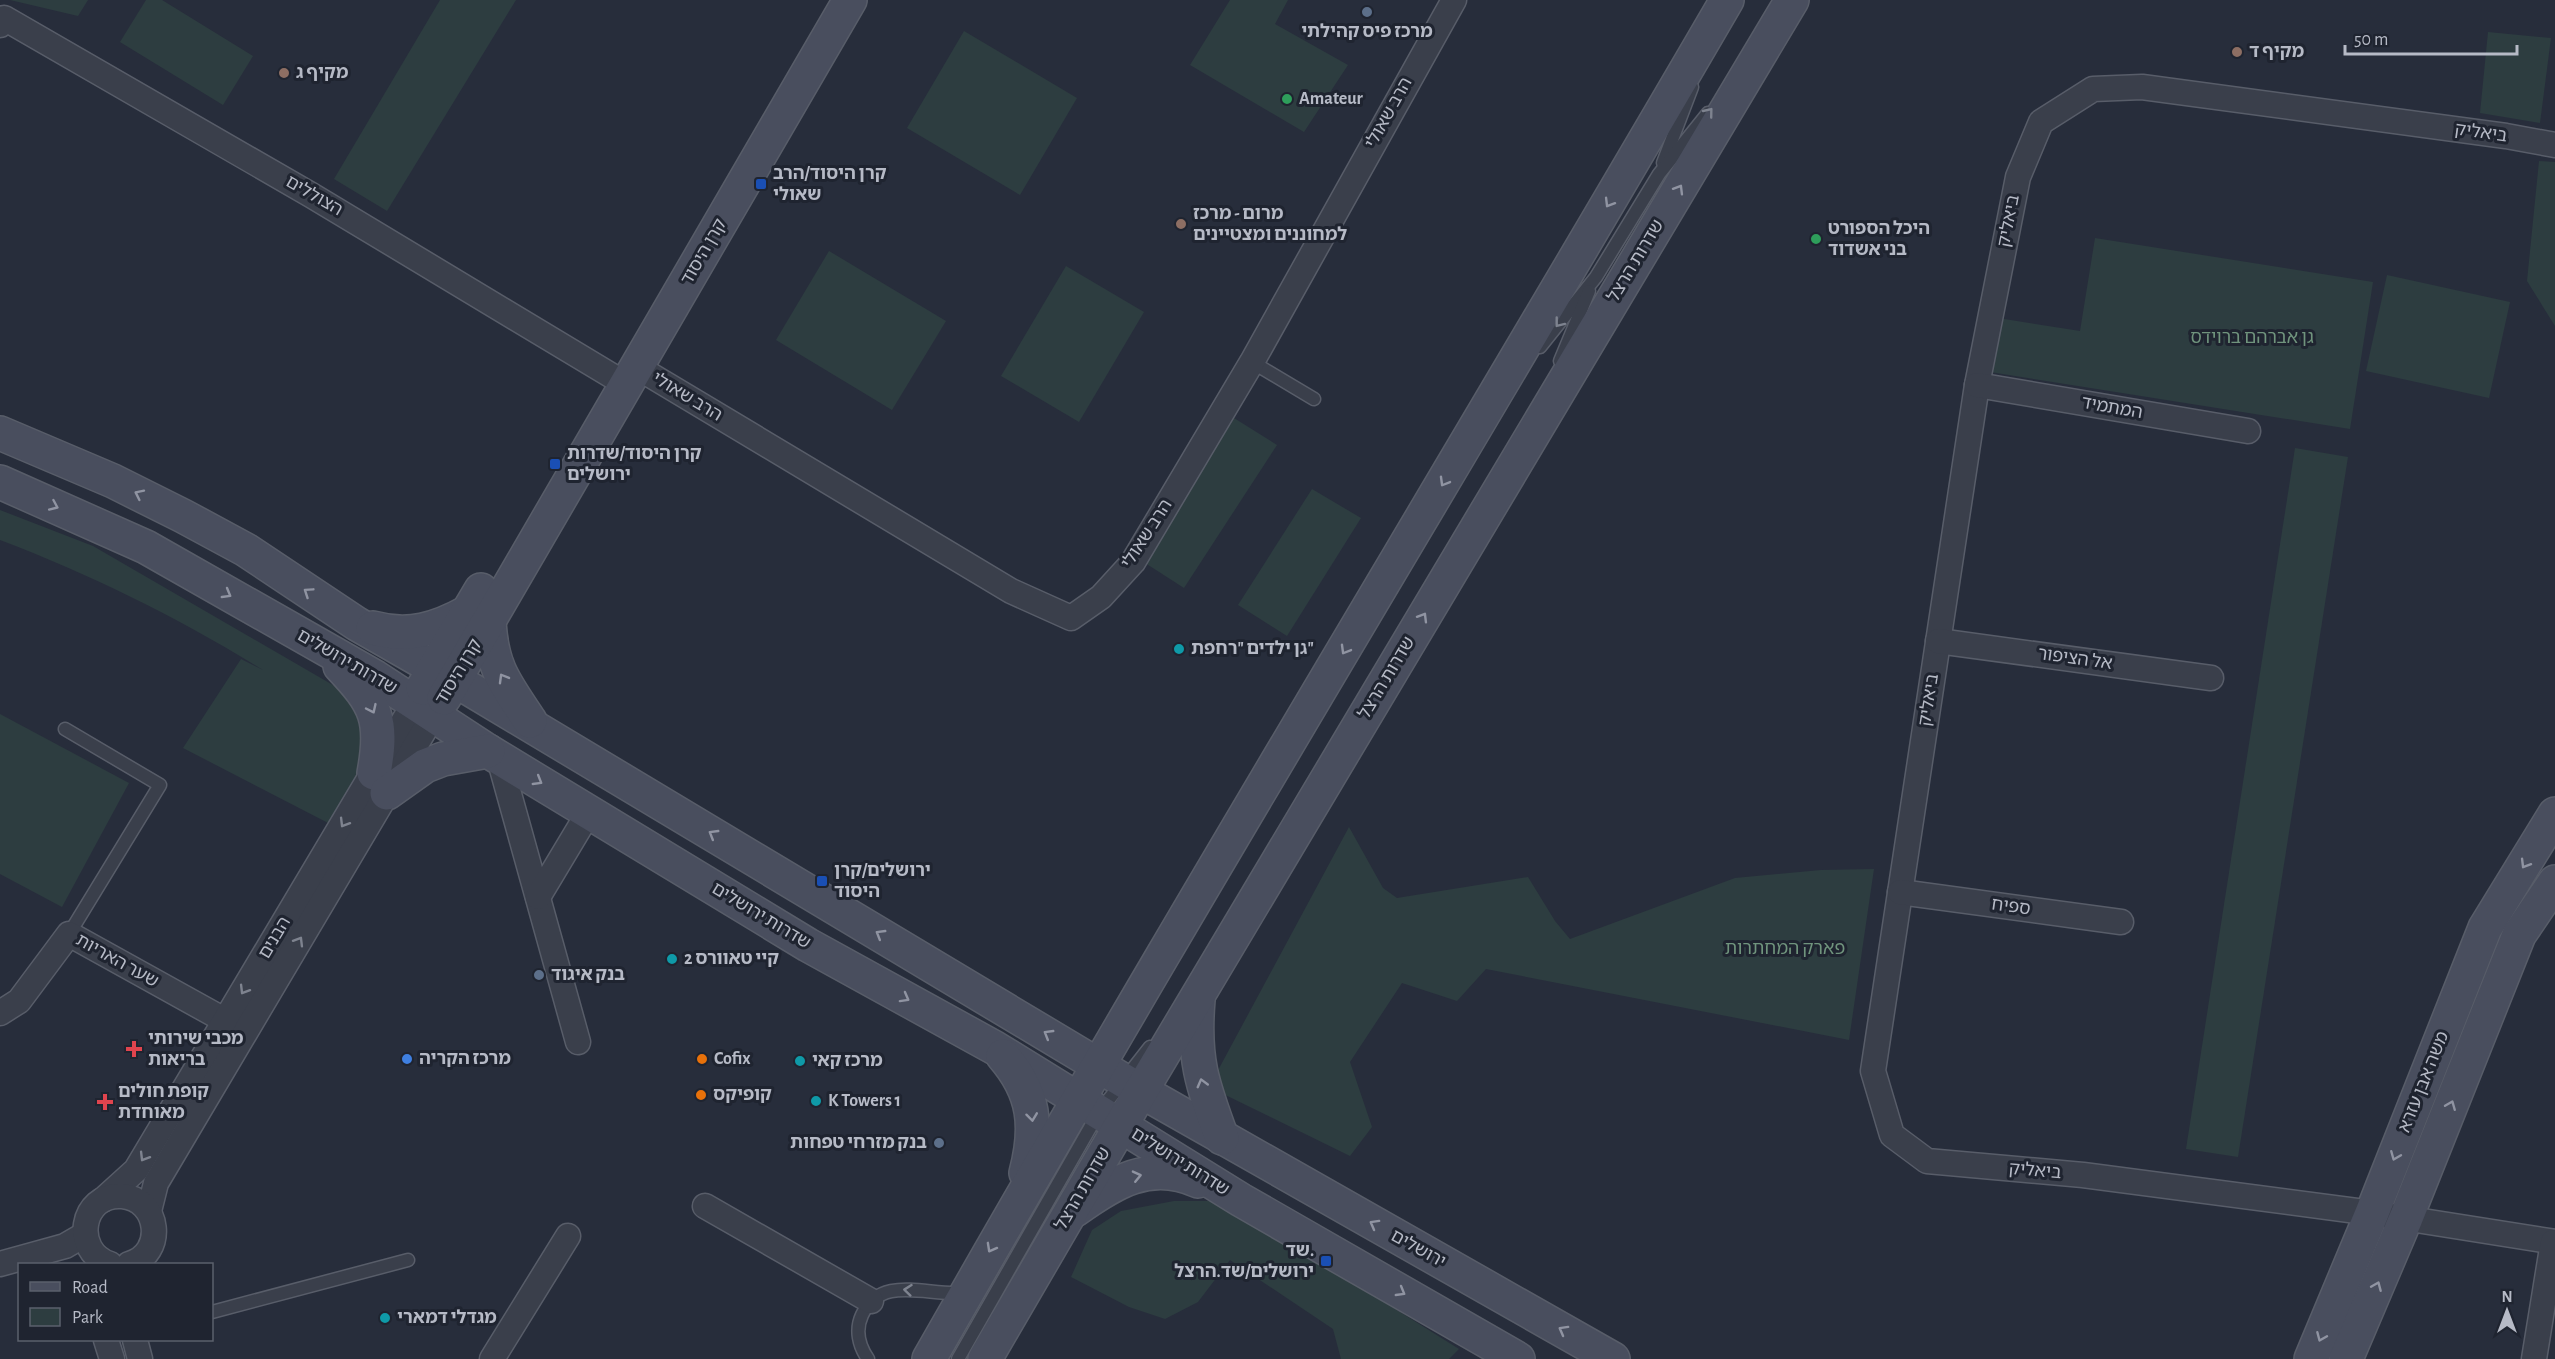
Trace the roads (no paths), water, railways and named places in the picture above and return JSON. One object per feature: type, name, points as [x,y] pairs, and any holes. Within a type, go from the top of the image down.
[{"type":"main road","name":"קרן היסוד","points":[[424,708],[479,617],[557,504],[850,0]]},
{"type":"main road","name":"שדרות הרצל","points":[[929,1359],[1020,1197],[1099,1112],[1118,1074],[1198,994],[1792,0]]},
{"type":"main road","name":"שדרות הרצל","points":[[985,1359],[1068,1214],[1099,1112],[1298,729],[1725,4]]},
{"type":"main road","name":"שדרות ירושלים","points":[[0,433],[112,481],[190,519],[246,550],[357,624],[445,674],[1222,1138]]},
{"type":"main road","name":"שדרות ירושלים","points":[[0,482],[146,547],[323,647],[424,708],[493,755],[808,945],[995,1048],[1241,1200],[1518,1359]]},
{"type":"main road","points":[[357,624],[402,633],[426,631],[479,617],[498,672],[534,727]]},
{"type":"main road","points":[[323,647],[360,687],[373,708],[379,727],[381,783],[443,759],[493,755]]},
{"type":"main road","name":"משה אבן עזרא","points":[[2311,1359],[2372,1213],[2485,928],[2555,814]]},
{"type":"main road","name":"משה אבן עזרא","points":[[2346,1359],[2406,1218],[2519,935],[2555,882]]},
{"type":"main road","points":[[1198,994],[1195,1033],[1199,1068],[1203,1087],[1222,1138]]},
{"type":"main road","points":[[995,1048],[1020,1080],[1032,1110],[1032,1149],[1020,1197]]},
{"type":"main road","name":"ירושלים","points":[[1222,1138],[1613,1359]]},
{"type":"main road","points":[[1068,1214],[1110,1185],[1136,1175],[1158,1173],[1187,1176],[1241,1200]]},
{"type":"street","name":"הרב שאולי","points":[[632,376],[1011,591],[1071,618],[1101,597],[1133,561],[1252,362],[1454,0]]},
{"type":"street","name":"הצוללים","points":[[0,25],[4,18],[632,376]]},
{"type":"street","name":"ביאליק","points":[[2554,1242],[2372,1213],[2082,1175],[1927,1161],[1892,1135],[1873,1071],[1977,385],[2018,177],[2041,122],[2093,89],[2142,87],[2494,134],[2555,145]]},
{"type":"street","name":"המתמיד","points":[[1977,385],[2248,430]]},
{"type":"street","name":"אל הציפור","points":[[1938,641],[2211,678]]},
{"type":"street","name":"הבנים","points":[[149,1211],[156,1183],[424,708]]},
{"type":"street","points":[[493,755],[538,897],[578,1042]]},
{"type":"street","name":"הבנים","points":[[89,1250],[87,1218],[91,1210],[136,1170],[226,1021],[381,783]]},
{"type":"street","points":[[538,897],[589,812]]},
{"type":"street","name":"ספיח","points":[[1900,892],[2121,922]]},
{"type":"street","name":"שער האריות","points":[[0,1013],[19,1001],[69,934],[226,1021]]},
{"type":"street","points":[[104,1199],[124,1196],[134,1199],[149,1211],[155,1231],[153,1240],[142,1258],[131,1263]]},
{"type":"street","points":[[705,1206],[872,1301]]},
{"type":"street","points":[[492,1359],[567,1236]]},
{"type":"street","points":[[2534,1359],[2554,1242]]},
{"type":"street","points":[[0,1264],[65,1246],[89,1250],[96,1257],[108,1263]]},
{"type":"street","points":[[106,1341],[112,1359]]},
{"type":"street","points":[[135,1341],[140,1359]]},
{"type":"lane","points":[[1659,174],[1725,4]]},
{"type":"lane","points":[[1473,431],[1596,277],[1659,174],[1773,32]]},
{"type":"lane","points":[[1520,456],[1596,277]]},
{"type":"lane","points":[[1252,362],[1314,399]]},
{"type":"lane","points":[[65,729],[160,785],[69,934]]},
{"type":"lane","points":[[1213,896],[1298,729]]},
{"type":"lane","points":[[1118,1074],[1170,1019],[1350,740]]},
{"type":"lane","points":[[958,1359],[1099,1112]]},
{"type":"lane","points":[[213,1312],[408,1260]]},
{"type":"lane","points":[[945,1359],[1002,1281]]},
{"type":"lane","points":[[868,1359],[862,1350],[858,1336],[859,1322],[865,1308],[888,1290],[902,1288],[966,1293]]},
{"type":"place","name":"מרכז פיס קהילתי","points":[[1367,12]]},
{"type":"place","name":"מקיף ד","points":[[2237,52]]},
{"type":"place","name":"מקיף ג","points":[[284,73]]},
{"type":"place","name":"Amateur","points":[[1287,99]]},
{"type":"place","name":"קרן היסוד/הרב שאולי","points":[[761,184]]},
{"type":"place","name":"מרום - מרכז למחוננים ומצטיינים","points":[[1181,224]]},
{"type":"place","name":"היכל הספורט בני אשדוד","points":[[1816,239]]},
{"type":"place","name":"קרן היסוד/שדרות ירושלים","points":[[555,464]]},
{"type":"place","name":"גן ילדים \"רחפת\"","points":[[1179,649]]},
{"type":"place","name":"ירושלים/קרן היסוד","points":[[822,881]]},
{"type":"place","name":"קיי טאוורס 2","points":[[672,959]]},
{"type":"place","name":"בנק איגוד","points":[[539,975]]},
{"type":"place","name":"מכבי שירותי בריאות","points":[[134,1049]]},
{"type":"place","name":"מרכז הקריה","points":[[407,1059]]},
{"type":"place","name":"Cofix","points":[[702,1059]]},
{"type":"place","name":"מרכז קאי","points":[[800,1061]]},
{"type":"place","name":"קופיקס","points":[[701,1095]]},
{"type":"place","name":"K Towers 1","points":[[816,1101]]},
{"type":"place","name":"קופת חולים מאוחדת","points":[[105,1102]]},
{"type":"place","name":"בנק מזרחי טפחות","points":[[939,1143]]},
{"type":"place","name":"שד. ירושלים/שד.הרצל","points":[[1326,1261]]},
{"type":"place","name":"מגדלי דמארי","points":[[385,1318]]},
{"type":"park label","name":"גן אברהם ברוידס","points":[[2252,338]]},
{"type":"park label","name":"פארק המחתרות","points":[[1785,949]]}]
